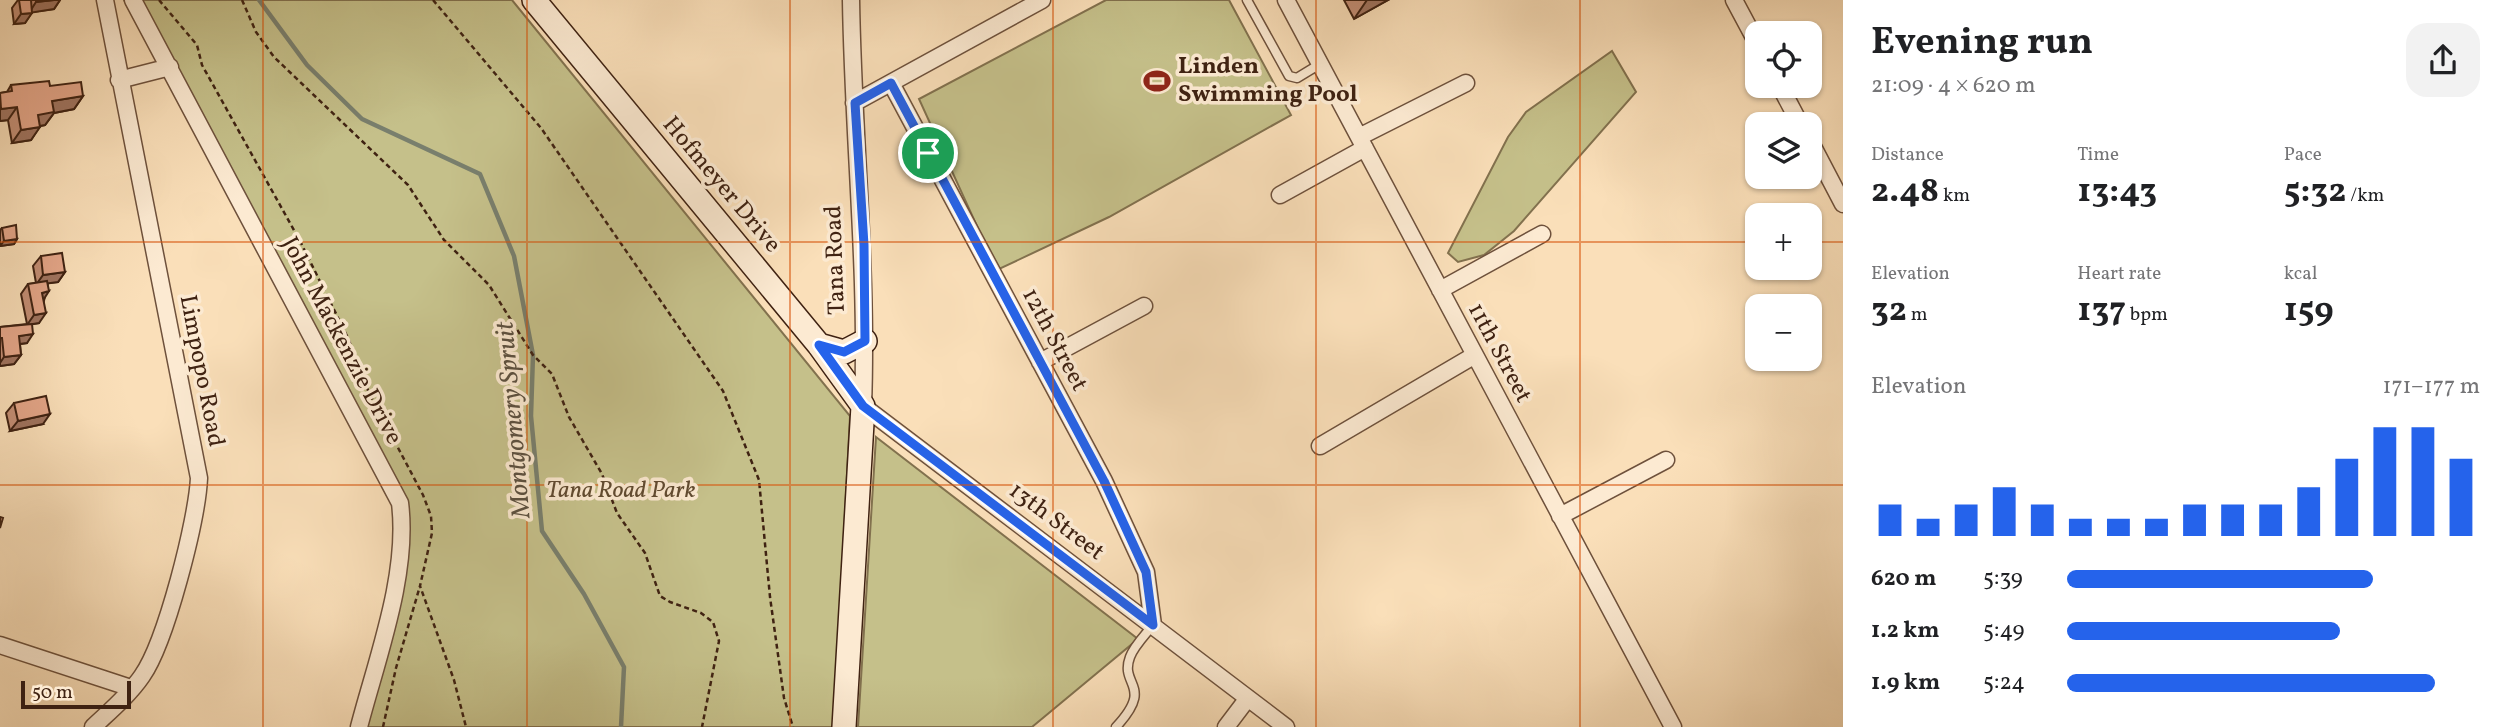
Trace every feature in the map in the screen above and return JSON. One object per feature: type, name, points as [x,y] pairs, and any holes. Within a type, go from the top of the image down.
[{"type":"main road","name":"Hofmeyer Drive","points":[[534,0],[819,345],[863,406]]},
{"type":"main road","points":[[819,345],[844,352],[865,341]]},
{"type":"main road","name":"Tana Road","points":[[844,727],[863,406]]},
{"type":"street","name":"Limpopo Road","points":[[93,727],[141,677],[160,641],[196,504],[199,478],[105,0]]},
{"type":"street","name":"John Mackenzie Drive","points":[[133,0],[400,503],[402,528],[399,565],[359,727]]},
{"type":"street","name":"Tana Road","points":[[851,0],[864,245],[863,406]]},
{"type":"street","points":[[855,103],[1042,0]]},
{"type":"street","name":"11th Street","points":[[1286,0],[1673,727]]},
{"type":"street","points":[[1734,0],[1745,21]]},
{"type":"street","points":[[119,80],[170,67]]},
{"type":"street","name":"12th Street","points":[[891,83],[1104,481],[1143,563],[1151,590],[1153,625]]},
{"type":"street","points":[[1280,195],[1465,83]]},
{"type":"street","points":[[1822,164],[1843,204]]},
{"type":"street","points":[[1440,290],[1542,234]]},
{"type":"street","points":[[1040,362],[1144,306]]},
{"type":"street","points":[[1320,446],[1475,355]]},
{"type":"street","name":"13th Street","points":[[863,406],[1286,727]]},
{"type":"street","points":[[1560,516],[1666,460]]},
{"type":"street","points":[[0,645],[131,688]]},
{"type":"street","points":[[1226,727],[1248,698]]},
{"type":"lane","points":[[1247,0],[1289,76],[1297,78],[1320,64]]},
{"type":"lane","points":[[1116,727],[1135,701],[1136,689],[1129,667],[1130,656],[1153,625]]},
{"type":"path","points":[[242,0],[256,32],[274,57],[408,185],[444,240],[488,285],[533,355],[552,374],[569,417],[602,474],[617,513],[645,553],[660,596],[670,603],[701,613],[713,622],[719,640],[702,727]]},
{"type":"path","points":[[433,0],[548,137],[723,391],[759,480],[770,597],[784,698],[793,727]]},
{"type":"path","points":[[383,727],[396,668],[420,586]]},
{"type":"green space","name":"Tana Road Park","points":[[124,0],[512,0],[850,416],[834,727],[353,727],[398,558],[397,502]]},
{"type":"green space","name":"Linden Swimming Pool","points":[[1106,0],[1229,0],[1291,115],[1109,217],[997,270],[919,99]]},
{"type":"green space","points":[[1612,51],[1636,92],[1514,231],[1484,255],[1458,262],[1448,253],[1508,137],[1526,112]]},
{"type":"green space","points":[[876,437],[1138,639],[1032,727],[858,727]]},
{"type":"building","points":[[19,0],[31,0],[32,13],[21,14]]},
{"type":"building","points":[[49,81],[50,86],[81,82],[83,96],[52,101],[54,112],[38,115],[40,127],[21,130],[17,107],[1,109],[0,93],[12,91],[11,85]]},
{"type":"building","points":[[16,225],[17,239],[4,241],[2,228]]},
{"type":"building","points":[[62,253],[65,272],[43,275],[41,256]]},
{"type":"building","points":[[47,281],[49,291],[42,293],[46,313],[34,315],[28,284]]},
{"type":"building","points":[[32,324],[33,334],[19,336],[21,355],[4,357],[0,327]]},
{"type":"building","points":[[46,396],[50,414],[18,421],[14,403]]},
{"type":"waterway","name":"Montgomery Spruit","points":[[259,0],[307,65],[362,119],[480,174],[514,256],[533,355],[531,416],[542,531],[584,594],[624,667],[621,727]]},
{"type":"place","name":"Linden Swimming Pool","points":[[1157,81]]},
{"type":"route","points":[[891,83],[928,153],[1104,481],[1149,580],[1153,625],[863,406],[819,345],[844,352],[852,351],[865,341],[864,245],[855,103],[891,83]]}]
